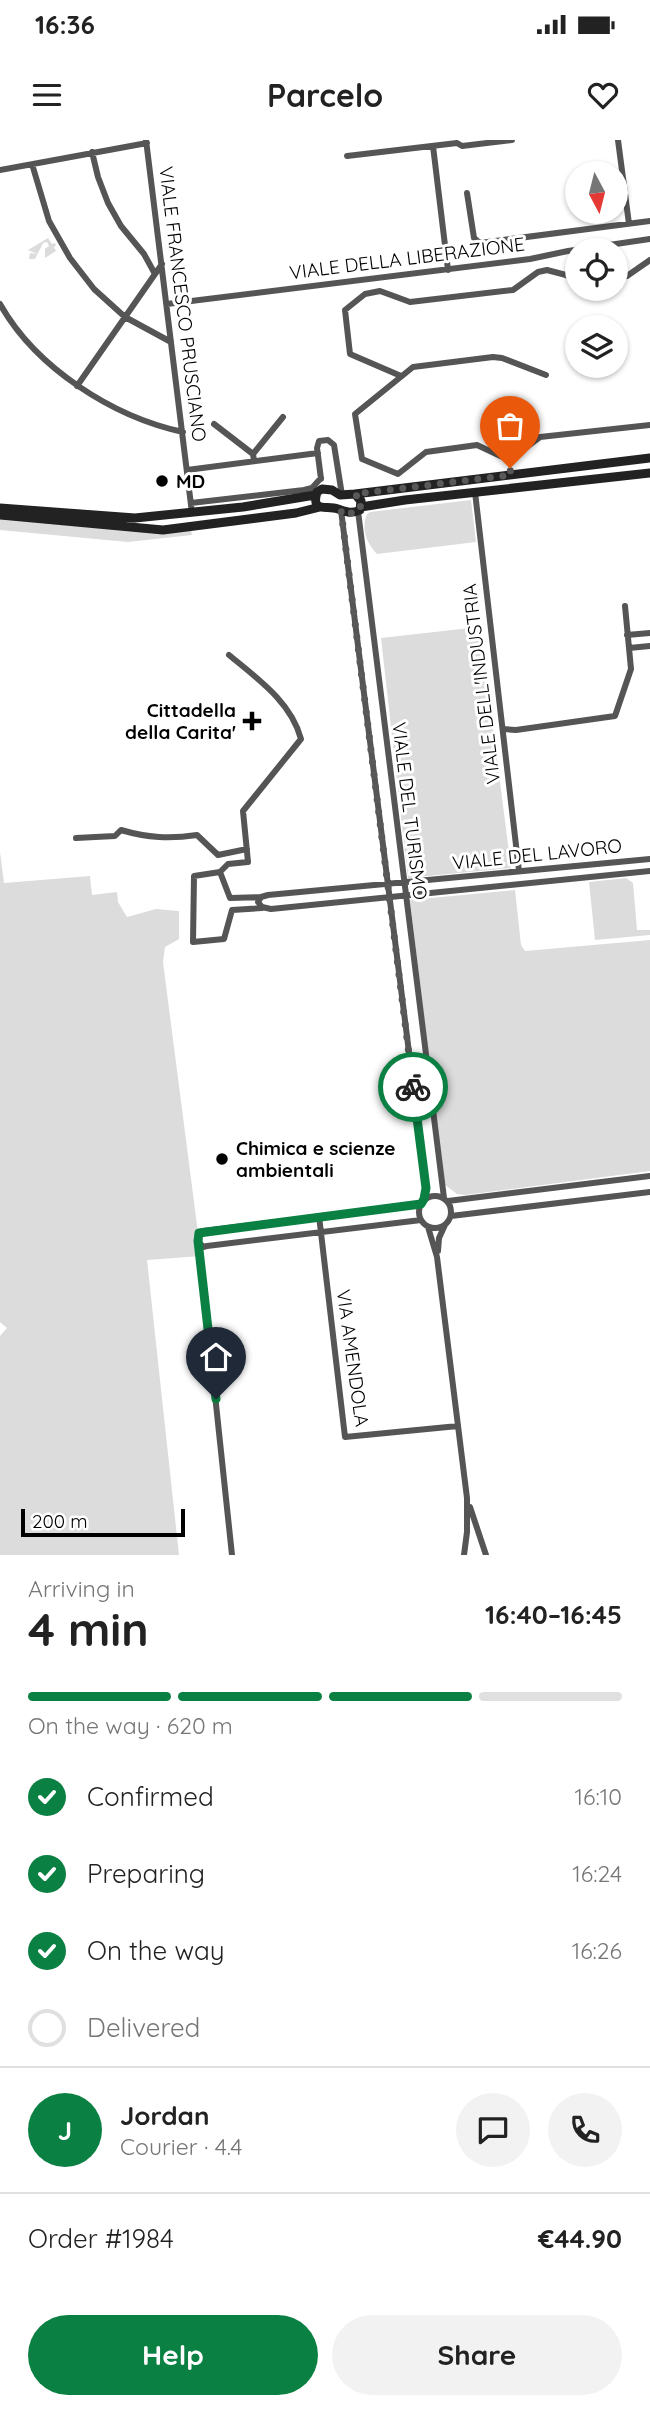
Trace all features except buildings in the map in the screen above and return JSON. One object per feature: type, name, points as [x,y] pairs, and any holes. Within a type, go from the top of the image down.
[{"type":"street","points":[[347,156],[457,143],[461,146],[512,140]]},
{"type":"street","points":[[618,140],[629,224]]},
{"type":"street","points":[[0,170],[147,141]]},
{"type":"street","name":"VIALE FRANCESCO PRUSCIANO","points":[[147,141],[192,508]]},
{"type":"street","points":[[433,146],[448,270]]},
{"type":"street","points":[[92,152],[108,203],[155,274]]},
{"type":"street","points":[[32,164],[49,221],[70,258],[94,289],[125,317],[172,342]]},
{"type":"street","points":[[467,192],[474,238],[480,243],[650,221]]},
{"type":"street","name":"VIALE DELLA LIBERAZIONE","points":[[167,304],[530,259],[650,239]]},
{"type":"street","points":[[628,275],[650,260]]},
{"type":"street","points":[[77,386],[162,264]]},
{"type":"street","points":[[401,376],[350,354],[345,310],[365,294],[380,291],[410,302],[513,290],[538,272],[547,270],[565,275]]},
{"type":"street","points":[[374,279],[375,292]]},
{"type":"street","points":[[0,304],[30,344],[77,386],[156,427],[183,432]]},
{"type":"street","points":[[398,474],[362,459],[355,414],[413,367],[493,357],[546,376]]},
{"type":"street","points":[[253,458],[283,417]]},
{"type":"street","points":[[214,424],[253,458]]},
{"type":"street","points":[[509,460],[540,437],[650,425]]},
{"type":"street","points":[[320,507],[315,501],[321,478],[319,441],[328,440],[334,445],[342,495]]},
{"type":"street","points":[[398,474],[426,452],[477,445],[509,460]]},
{"type":"street","points":[[187,470],[253,458],[318,453]]},
{"type":"street","points":[[192,508],[288,501],[319,492],[355,494],[650,458]]},
{"type":"street","points":[[509,460],[511,475]]},
{"type":"street","points":[[0,515],[163,530],[296,513],[320,507],[351,513],[359,509],[475,492],[650,472]]},
{"type":"street","points":[[398,474],[401,488]]},
{"type":"street","points":[[0,508],[123,518],[304,490],[312,488],[321,478]]},
{"type":"street","name":"VIALE DELL'INDUSTRIA","points":[[475,492],[519,871]]},
{"type":"street","points":[[355,494],[361,501],[359,509]]},
{"type":"street","name":"VIALE DEL TURISMO","points":[[359,509],[367,595],[406,889],[404,895],[446,1199]]},
{"type":"street","name":"VIALE DEL TURISMO","points":[[341,510],[426,1188],[422,1202]]},
{"type":"street","points":[[353,597],[367,595]]},
{"type":"street","points":[[503,729],[516,730],[615,716],[631,669],[625,606]]},
{"type":"street","points":[[627,635],[650,633]]},
{"type":"street","points":[[629,648],[650,646]]},
{"type":"street","points":[[220,872],[228,864],[248,862],[243,811],[301,739],[298,725],[275,693],[229,655]]},
{"type":"street","points":[[371,743],[386,742]]},
{"type":"street","points":[[76,838],[115,836],[121,831],[144,837],[171,839],[197,835],[218,855],[247,849]]},
{"type":"street","name":"VIALE DEL LAVORO","points":[[650,859],[261,897],[230,898],[220,872],[194,876],[193,942],[224,939],[232,910],[398,897],[650,871]]},
{"type":"street","points":[[261,897],[258,902],[264,908]]},
{"type":"street","points":[[232,1555],[198,1237],[203,1231],[422,1202],[434,1195],[446,1199],[650,1176]]},
{"type":"street","points":[[451,1216],[650,1192]]},
{"type":"street","points":[[437,1256],[439,1238],[451,1216],[446,1199]]},
{"type":"street","points":[[422,1202],[418,1212],[428,1227],[437,1256],[467,1498],[464,1555]]},
{"type":"street","name":"VIA AMENDOLA","points":[[319,1216],[345,1437],[458,1426]]},
{"type":"street","points":[[199,1244],[207,1246],[421,1220]]},
{"type":"street","points":[[428,1227],[437,1228],[446,1224]]},
{"type":"street","points":[[467,1498],[486,1555]]},
{"type":"shaded area","points":[[48,238],[52,244],[55,243],[56,251],[45,258],[45,249],[49,246],[47,242],[43,243],[35,259],[29,259],[30,253],[37,254],[28,250]]},
{"type":"shaded area","points":[[471,500],[476,542],[377,554],[366,535],[364,525],[370,512]]},
{"type":"shaded area","points":[[0,517],[191,529],[192,535],[128,542],[0,530]]},
{"type":"shaded area","points":[[470,628],[481,633],[511,868],[408,878],[381,638]]},
{"type":"shaded area","points":[[0,852],[4,883],[90,876],[92,895],[117,892],[118,902],[127,917],[156,909],[179,911],[179,939],[165,947],[163,962],[201,1256],[147,1260],[179,1555],[0,1555],[0,1336],[7,1328],[0,1322]]},
{"type":"shaded area","points":[[626,878],[633,883],[637,930],[650,930],[650,935],[595,940],[589,882]]},
{"type":"shaded area","points":[[515,890],[521,945],[525,951],[650,940],[650,1171],[465,1195],[457,1194],[444,1184],[410,900]]},
{"type":"way so far","points":[[413,1087],[341,510],[351,513],[360,510],[361,501],[355,494],[511,475],[510,468]]},
{"type":"place","name":"MD","points":[[162,481]]},
{"type":"place","name":"Cittadella della Carita'","points":[[252,721]]},
{"type":"place","name":"Chimica e scienze ambientali","points":[[222,1159]]},
{"type":"route","points":[[216,1399],[199,1233],[421,1204],[426,1188],[413,1087]]}]
